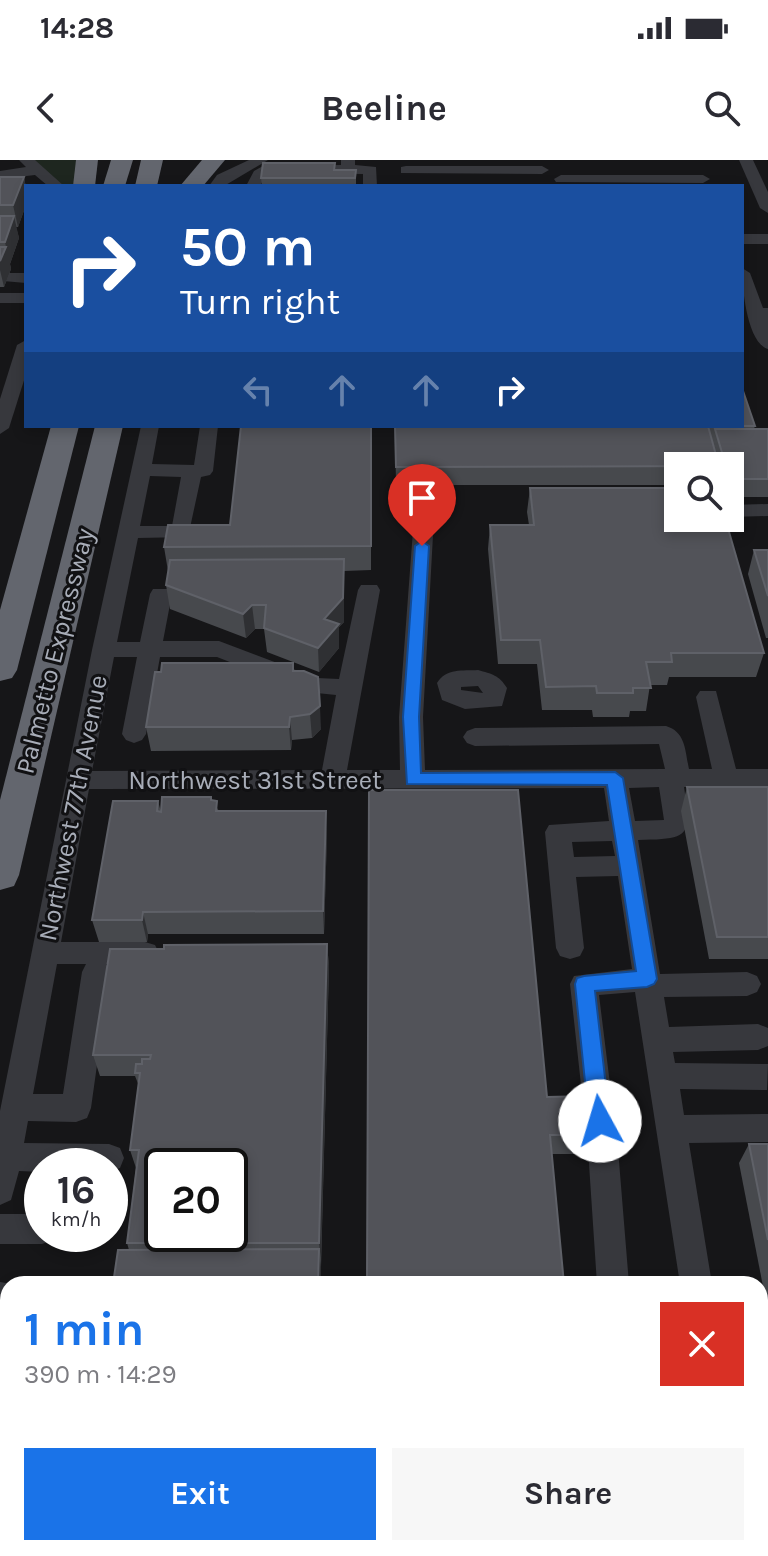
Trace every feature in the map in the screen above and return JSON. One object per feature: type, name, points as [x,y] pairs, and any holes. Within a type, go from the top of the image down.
[{"type":"highway","points":[[84,184],[87,160]]},
{"type":"highway","points":[[115,184],[122,160]]},
{"type":"highway","points":[[130,184],[136,160]]},
{"type":"highway","points":[[146,184],[152,160]]},
{"type":"highway","points":[[165,184],[171,160]]},
{"type":"highway","points":[[193,184],[214,160]]},
{"type":"highway","points":[[0,578],[46,428]]},
{"type":"highway","points":[[0,670],[64,428]]},
{"type":"highway","points":[[0,779],[88,428]]},
{"type":"highway","name":"Palmetto Expressway","points":[[0,875],[109,428]]},
{"type":"street","points":[[26,160],[55,184]]},
{"type":"street","points":[[218,184],[222,178],[261,160]]},
{"type":"street","points":[[746,160],[767,204]]},
{"type":"street","points":[[254,184],[259,174],[268,169],[348,164],[371,170],[370,184]]},
{"type":"street","points":[[599,168],[618,165],[700,178]]},
{"type":"street","points":[[0,175],[39,170]]},
{"type":"street","points":[[406,170],[497,172],[542,178]]},
{"type":"street","points":[[561,179],[700,178]]},
{"type":"street","points":[[744,239],[768,239]]},
{"type":"street","points":[[744,277],[762,313],[768,344]]},
{"type":"street","points":[[0,298],[24,298]]},
{"type":"street","points":[[0,361],[24,353]]},
{"type":"street","points":[[2,418],[24,353]]},
{"type":"street","name":"Northwest 77th Avenue","points":[[0,1190],[103,650],[150,428]]},
{"type":"street","points":[[141,470],[203,471],[209,428]]},
{"type":"street","points":[[127,532],[181,532],[192,471]]},
{"type":"street","points":[[744,511],[768,510]]},
{"type":"street","points":[[413,779],[411,717],[424,517]]},
{"type":"street","points":[[334,780],[336,751],[369,590]]},
{"type":"street","points":[[134,734],[161,594]]},
{"type":"street","points":[[148,660],[219,649],[315,686],[349,688]]},
{"type":"street","points":[[103,650],[208,670]]},
{"type":"street","points":[[708,697],[726,778]]},
{"type":"street","points":[[471,702],[480,779]]},
{"type":"street","points":[[475,737],[666,735],[670,738],[677,816],[674,827],[558,832],[570,948]]},
{"type":"street","points":[[615,778],[695,1276]]},
{"type":"street","name":"Northwest 31st Street","points":[[78,780],[139,792],[334,780],[768,778]]},
{"type":"street","points":[[562,867],[629,866]]},
{"type":"street","points":[[45,953],[174,953]]},
{"type":"street","points":[[16,1107],[76,1108],[96,972]]},
{"type":"street","points":[[612,1276],[603,1149],[584,984],[747,984]]},
{"type":"street","points":[[657,1040],[758,1037]]},
{"type":"street","points":[[662,1076],[767,1077]]},
{"type":"street","points":[[671,1129],[768,1128]]},
{"type":"street","points":[[6,1157],[24,1157]]},
{"type":"street","points":[[0,1229],[24,1229]]},
{"type":"shaded area","points":[[34,160],[77,160],[75,184],[60,184]]},
{"type":"building","points":[[263,163],[335,163],[334,170],[356,170],[355,178],[261,178]]},
{"type":"building","points":[[0,177],[24,177],[13,205],[0,205]]},
{"type":"building","points":[[0,216],[14,216],[5,242],[0,242]]},
{"type":"building","points":[[0,247],[6,247],[0,261]]},
{"type":"building","points":[[744,394],[755,426],[744,426]]},
{"type":"building","points":[[241,428],[371,428],[371,546],[164,547],[168,525],[230,525]]},
{"type":"building","points":[[395,428],[709,428],[715,452],[664,452],[664,466],[396,467]]},
{"type":"building","points":[[715,429],[768,429],[768,479],[744,479],[744,452],[722,452]]},
{"type":"building","points":[[530,488],[664,488],[664,532],[729,532],[764,653],[671,653],[672,662],[646,662],[651,688],[633,688],[633,693],[597,693],[596,686],[546,687],[540,640],[501,640],[490,525],[534,525]]},
{"type":"building","points":[[754,550],[768,550],[768,596]]},
{"type":"building","points":[[344,559],[343,598],[324,619],[339,624],[318,648],[264,628],[266,605],[252,605],[243,614],[166,585],[170,560]]},
{"type":"building","points":[[162,663],[293,663],[293,671],[304,671],[318,677],[320,706],[310,714],[290,717],[289,727],[146,727],[155,672],[161,672]]},
{"type":"building","points":[[687,787],[768,787],[768,937],[717,937]]},
{"type":"building","points":[[369,790],[518,790],[547,1097],[588,1096],[592,1135],[550,1135],[563,1276],[367,1276]]},
{"type":"building","points":[[162,797],[211,797],[211,800],[217,801],[216,811],[326,811],[323,911],[143,912],[142,920],[92,920],[113,801],[158,801],[157,811],[161,812]]},
{"type":"building","points":[[327,944],[319,1243],[248,1243],[248,1148],[144,1148],[144,1243],[128,1243],[139,1150],[130,1150],[140,1073],[135,1073],[136,1064],[142,1064],[142,1059],[150,1059],[151,1055],[93,1055],[110,949],[164,949],[164,945]]},
{"type":"building","points":[[749,1144],[768,1144],[768,1240]]},
{"type":"building","points":[[248,1249],[319,1249],[318,1276],[114,1276],[118,1252],[128,1250],[248,1252]]},
{"type":"route","points":[[422,546],[411,717],[413,779],[615,778],[647,979],[584,984],[600,1121]]}]
